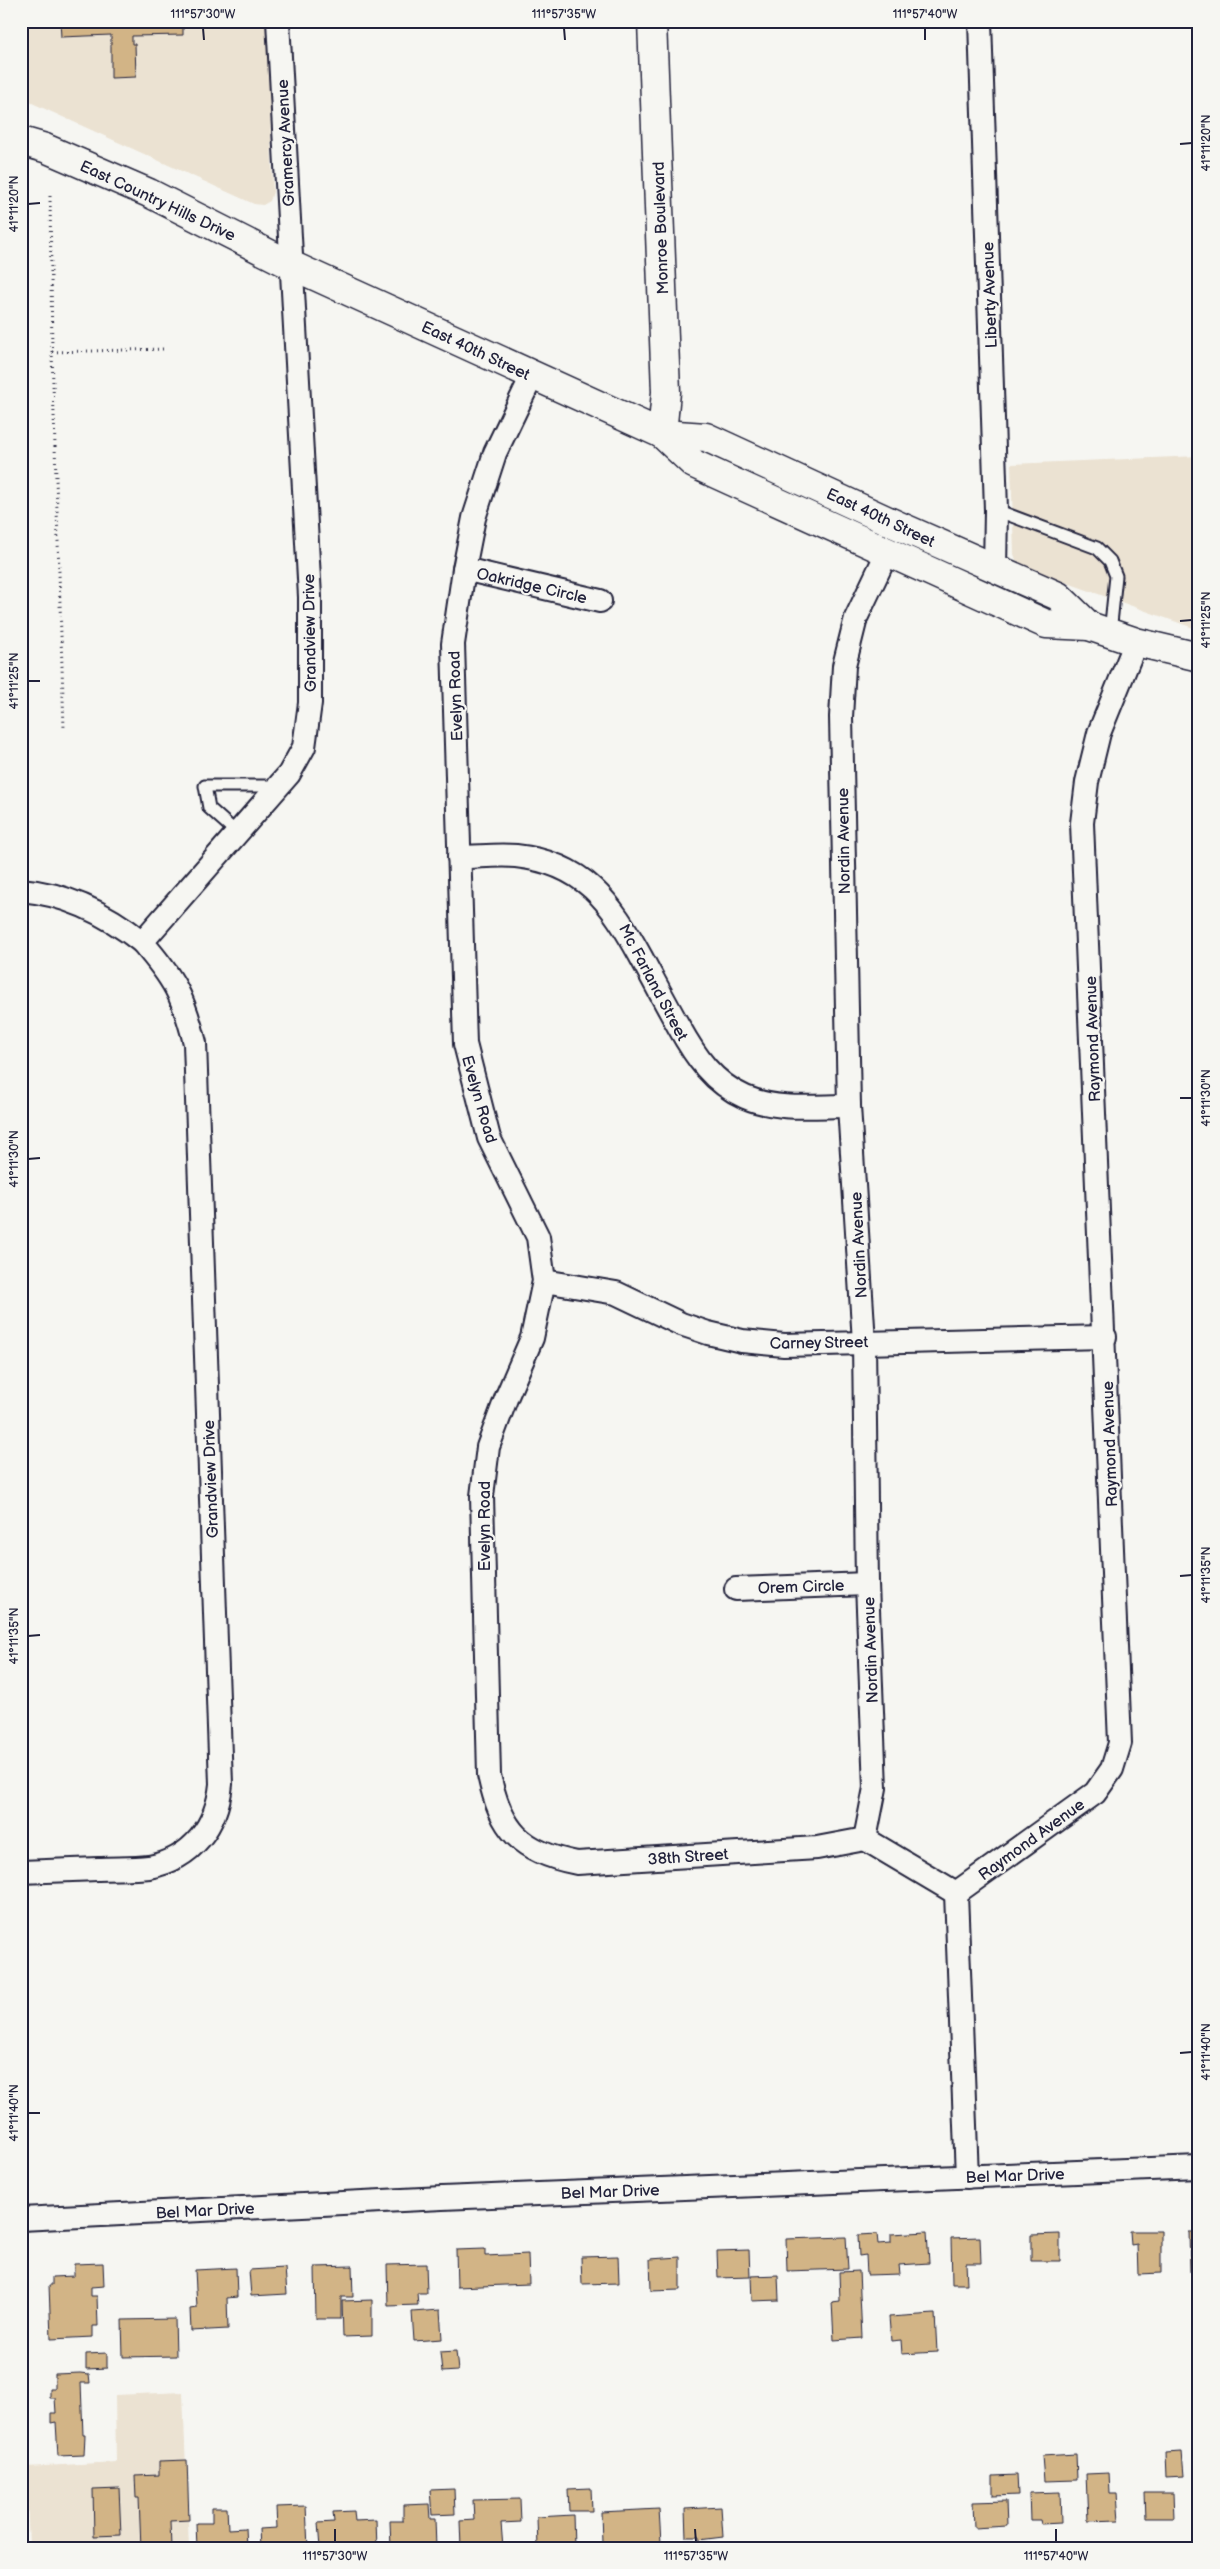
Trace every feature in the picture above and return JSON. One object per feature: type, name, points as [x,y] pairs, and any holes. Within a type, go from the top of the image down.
[{"type":"main road","name":"Monroe Boulevard","points":[[652,21],[666,392],[662,434]]},
{"type":"main road","name":"East Country Hills Drive","points":[[21,141],[45,148],[149,193],[291,265]]},
{"type":"main road","name":"East 40th Street","points":[[291,265],[662,434],[694,464],[1046,624],[1100,629],[1136,642],[1199,657]]},
{"type":"main road","name":"East 40th Street","points":[[662,434],[706,436],[1058,596],[1100,629]]},
{"type":"street","name":"Gramercy Avenue","points":[[278,21],[291,265]]},
{"type":"street","name":"Liberty Avenue","points":[[980,21],[996,510],[995,569]]},
{"type":"street","name":"Grandview Drive","points":[[142,942],[289,774],[304,747],[310,703],[310,596],[291,265]]},
{"type":"street","name":"Evelyn Road","points":[[517,1838],[502,1820],[494,1799],[489,1775],[482,1496],[488,1447],[532,1338],[544,1281],[538,1237],[489,1138],[465,1044],[453,644],[464,568],[474,518],[495,453],[532,376]]},
{"type":"street","name":"Nordin Avenue","points":[[865,1840],[875,1788],[867,1584],[864,1342],[849,1106],[840,717],[844,666],[856,618],[887,553]]},
{"type":"street","name":"Oakridge Circle","points":[[464,568],[600,601]]},
{"type":"street","name":"Raymond Avenue","points":[[956,1894],[1095,1793],[1112,1769],[1120,1742],[1105,1337],[1082,823],[1087,782],[1099,732],[1136,642]]},
{"type":"street","name":"Mc Farland Street","points":[[460,857],[515,856],[538,860],[559,866],[595,888],[623,922],[690,1047],[706,1070],[725,1086],[744,1097],[766,1104],[790,1107],[849,1106]]},
{"type":"street","name":"Grandview Drive","points":[[21,890],[57,896],[85,906],[118,923],[142,942],[169,974],[186,1006],[194,1043],[221,1774],[219,1804],[212,1823],[199,1840],[178,1856],[150,1867],[21,1872]]},
{"type":"street","name":"Carney Street","points":[[544,1281],[616,1293],[681,1324],[742,1341],[784,1345],[1105,1337]]},
{"type":"street","name":"Orem Circle","points":[[736,1589],[867,1584]]},
{"type":"street","name":"38th Street","points":[[517,1838],[554,1859],[577,1863],[817,1848],[865,1840]]},
{"type":"street","points":[[865,1840],[956,1894],[967,2177]]},
{"type":"street","name":"Bel Mar Drive","points":[[21,2219],[452,2198],[1199,2167]]},
{"type":"lane","points":[[996,510],[1096,548],[1110,561],[1116,576],[1100,629]]},
{"type":"lane","points":[[237,833],[209,808],[206,786],[278,786]]},
{"type":"path","points":[[50,196],[52,352],[64,729]]},
{"type":"path","points":[[52,352],[162,348]]},
{"type":"shaded area","points":[[21,21],[264,21],[267,31],[273,192],[270,201],[263,205],[254,204],[21,98]]},
{"type":"shaded area","points":[[1199,456],[1199,630],[1023,567],[1016,560],[1014,554],[1011,464]]},
{"type":"shaded area","points":[[183,2392],[189,2548],[29,2548],[26,2467],[116,2462],[115,2395]]},
{"type":"building","points":[[60,21],[183,21],[183,35],[132,36],[132,44],[135,44],[136,77],[111,78],[111,35],[61,37]]},
{"type":"building","points":[[1130,2231],[1161,2231],[1161,2273],[1138,2274],[1137,2244],[1131,2245]]},
{"type":"building","points":[[927,2232],[929,2263],[899,2265],[900,2274],[867,2275],[866,2255],[859,2256],[858,2235],[877,2234],[878,2244],[891,2243],[891,2234]]},
{"type":"building","points":[[1189,2232],[1199,2232],[1199,2271],[1190,2271]]},
{"type":"building","points":[[1060,2234],[1060,2261],[1031,2261],[1031,2235]]},
{"type":"building","points":[[846,2237],[848,2269],[787,2271],[786,2239]]},
{"type":"building","points":[[980,2237],[981,2263],[966,2263],[967,2284],[952,2284],[951,2238]]},
{"type":"building","points":[[485,2249],[485,2256],[528,2254],[529,2284],[457,2287],[456,2250]]},
{"type":"building","points":[[749,2250],[750,2277],[718,2278],[717,2251]]},
{"type":"building","points":[[618,2256],[619,2283],[582,2284],[581,2257]]},
{"type":"building","points":[[680,2257],[680,2290],[651,2291],[650,2259]]},
{"type":"building","points":[[103,2263],[104,2286],[91,2287],[91,2296],[97,2296],[98,2326],[93,2326],[93,2337],[51,2339],[49,2285],[52,2285],[52,2277],[74,2276],[74,2264]]},
{"type":"building","points":[[426,2264],[427,2293],[417,2293],[418,2305],[388,2306],[387,2265]]},
{"type":"building","points":[[352,2266],[353,2297],[341,2297],[341,2319],[316,2319],[315,2267]]},
{"type":"building","points":[[236,2268],[237,2297],[227,2298],[228,2329],[191,2331],[190,2309],[197,2308],[195,2270]]},
{"type":"building","points":[[285,2268],[287,2294],[251,2296],[249,2270]]},
{"type":"building","points":[[859,2271],[862,2338],[834,2340],[832,2302],[840,2301],[839,2272]]},
{"type":"building","points":[[778,2275],[779,2300],[752,2301],[751,2276]]},
{"type":"building","points":[[372,2300],[372,2336],[343,2337],[342,2301]]},
{"type":"building","points":[[440,2310],[442,2339],[414,2341],[412,2312]]},
{"type":"building","points":[[935,2314],[937,2352],[902,2354],[901,2340],[891,2341],[889,2317]]},
{"type":"building","points":[[175,2319],[176,2356],[123,2357],[122,2320]]},
{"type":"building","points":[[456,2351],[458,2371],[442,2372],[440,2352]]},
{"type":"building","points":[[107,2353],[107,2368],[86,2369],[86,2354]]},
{"type":"building","points":[[55,2374],[89,2374],[90,2383],[81,2383],[83,2435],[85,2435],[84,2455],[58,2456],[56,2422],[51,2423],[51,2413],[56,2413],[55,2398],[50,2398],[50,2388],[55,2388]]},
{"type":"building","points":[[1182,2452],[1184,2476],[1166,2477],[1165,2453]]},
{"type":"building","points":[[1076,2454],[1077,2480],[1044,2481],[1042,2456]]},
{"type":"building","points":[[187,2460],[189,2520],[170,2521],[171,2548],[141,2548],[139,2498],[136,2498],[135,2476],[159,2475],[159,2461]]},
{"type":"building","points":[[1109,2473],[1110,2494],[1117,2494],[1119,2520],[1088,2521],[1086,2474]]},
{"type":"building","points":[[1017,2475],[1018,2495],[993,2496],[993,2476]]},
{"type":"building","points":[[1195,2487],[1199,2487],[1199,2515],[1196,2515]]},
{"type":"building","points":[[119,2488],[121,2535],[94,2536],[93,2489]]},
{"type":"building","points":[[591,2488],[592,2511],[569,2511],[568,2489]]},
{"type":"building","points":[[454,2489],[455,2514],[432,2515],[430,2490]]},
{"type":"building","points":[[1060,2492],[1061,2523],[1042,2524],[1041,2520],[1030,2520],[1029,2493]]},
{"type":"building","points":[[1145,2493],[1173,2493],[1174,2518],[1146,2518]]},
{"type":"building","points":[[520,2499],[521,2522],[501,2523],[503,2548],[461,2548],[460,2521],[474,2520],[473,2500]]},
{"type":"building","points":[[1006,2501],[1007,2526],[974,2528],[973,2502]]},
{"type":"building","points":[[429,2504],[430,2519],[435,2519],[436,2548],[391,2548],[390,2521],[403,2521],[403,2505]]},
{"type":"building","points":[[306,2506],[308,2548],[260,2548],[259,2529],[277,2528],[276,2507]]},
{"type":"building","points":[[721,2507],[723,2537],[699,2540],[699,2537],[686,2537],[685,2509]]},
{"type":"building","points":[[212,2508],[227,2508],[228,2529],[245,2528],[246,2548],[197,2548],[196,2523],[212,2523]]},
{"type":"building","points":[[659,2509],[661,2543],[602,2543],[601,2512]]},
{"type":"building","points":[[354,2511],[355,2521],[376,2520],[377,2548],[320,2548],[318,2523],[334,2522],[333,2512]]},
{"type":"building","points":[[573,2515],[574,2546],[538,2548],[537,2517]]}]
